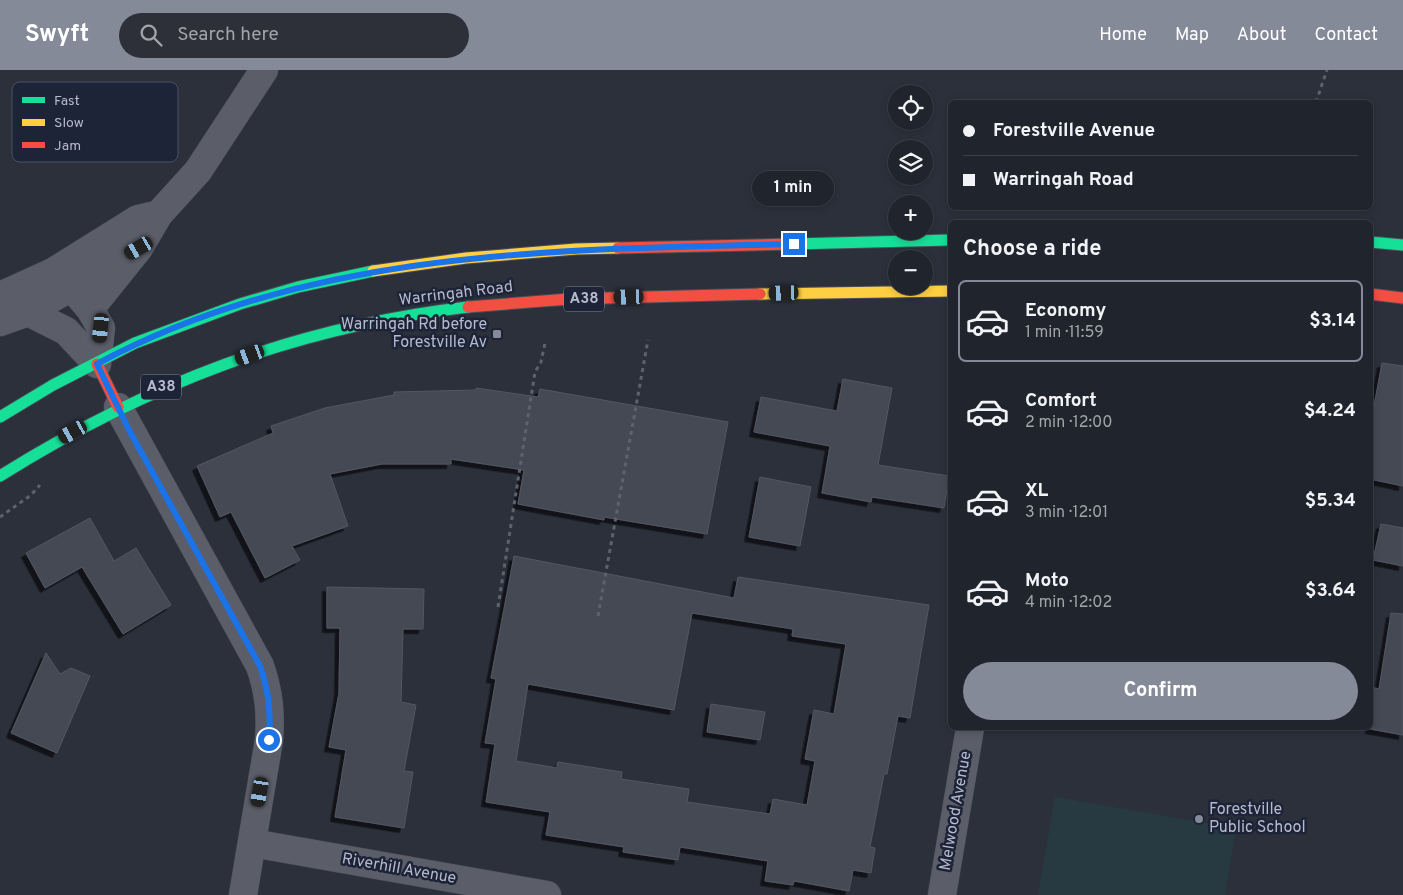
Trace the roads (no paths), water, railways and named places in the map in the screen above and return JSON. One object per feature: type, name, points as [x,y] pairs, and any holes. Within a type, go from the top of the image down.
[{"type":"highway","name":"Warringah Road","points":[[0,417],[53,385],[135,343],[240,304],[298,287],[385,268],[466,258],[576,249],[948,240]]},
{"type":"highway","points":[[1373,242],[1403,245]]},
{"type":"highway","name":"Warringah Road","points":[[0,476],[28,457],[118,407],[162,387],[281,344],[370,322],[456,308],[541,300],[948,291]]},
{"type":"highway","points":[[1373,294],[1403,298]]},
{"type":"highway","points":[[97,364],[118,407]]},
{"type":"street","points":[[90,309],[139,248],[160,214],[198,171],[264,70]]},
{"type":"street","points":[[0,322],[28,312],[62,280],[138,219],[160,214]]},
{"type":"street","points":[[0,296],[62,280],[139,248]]},
{"type":"street","points":[[62,280],[90,309],[101,328],[97,364]]},
{"type":"street","points":[[28,312],[66,331],[97,364]]},
{"type":"street","points":[[118,407],[260,666],[268,689],[271,715],[269,740],[243,895]]},
{"type":"street","name":"Melwood Avenue","points":[[942,895],[970,730]]},
{"type":"street","name":"Riverhill Avenue","points":[[252,844],[547,895]]},
{"type":"place","name":"Warringah Rd before Forestville Av","points":[[497,334]]},
{"type":"place","name":"Forestville Public School","points":[[1199,819]]}]
